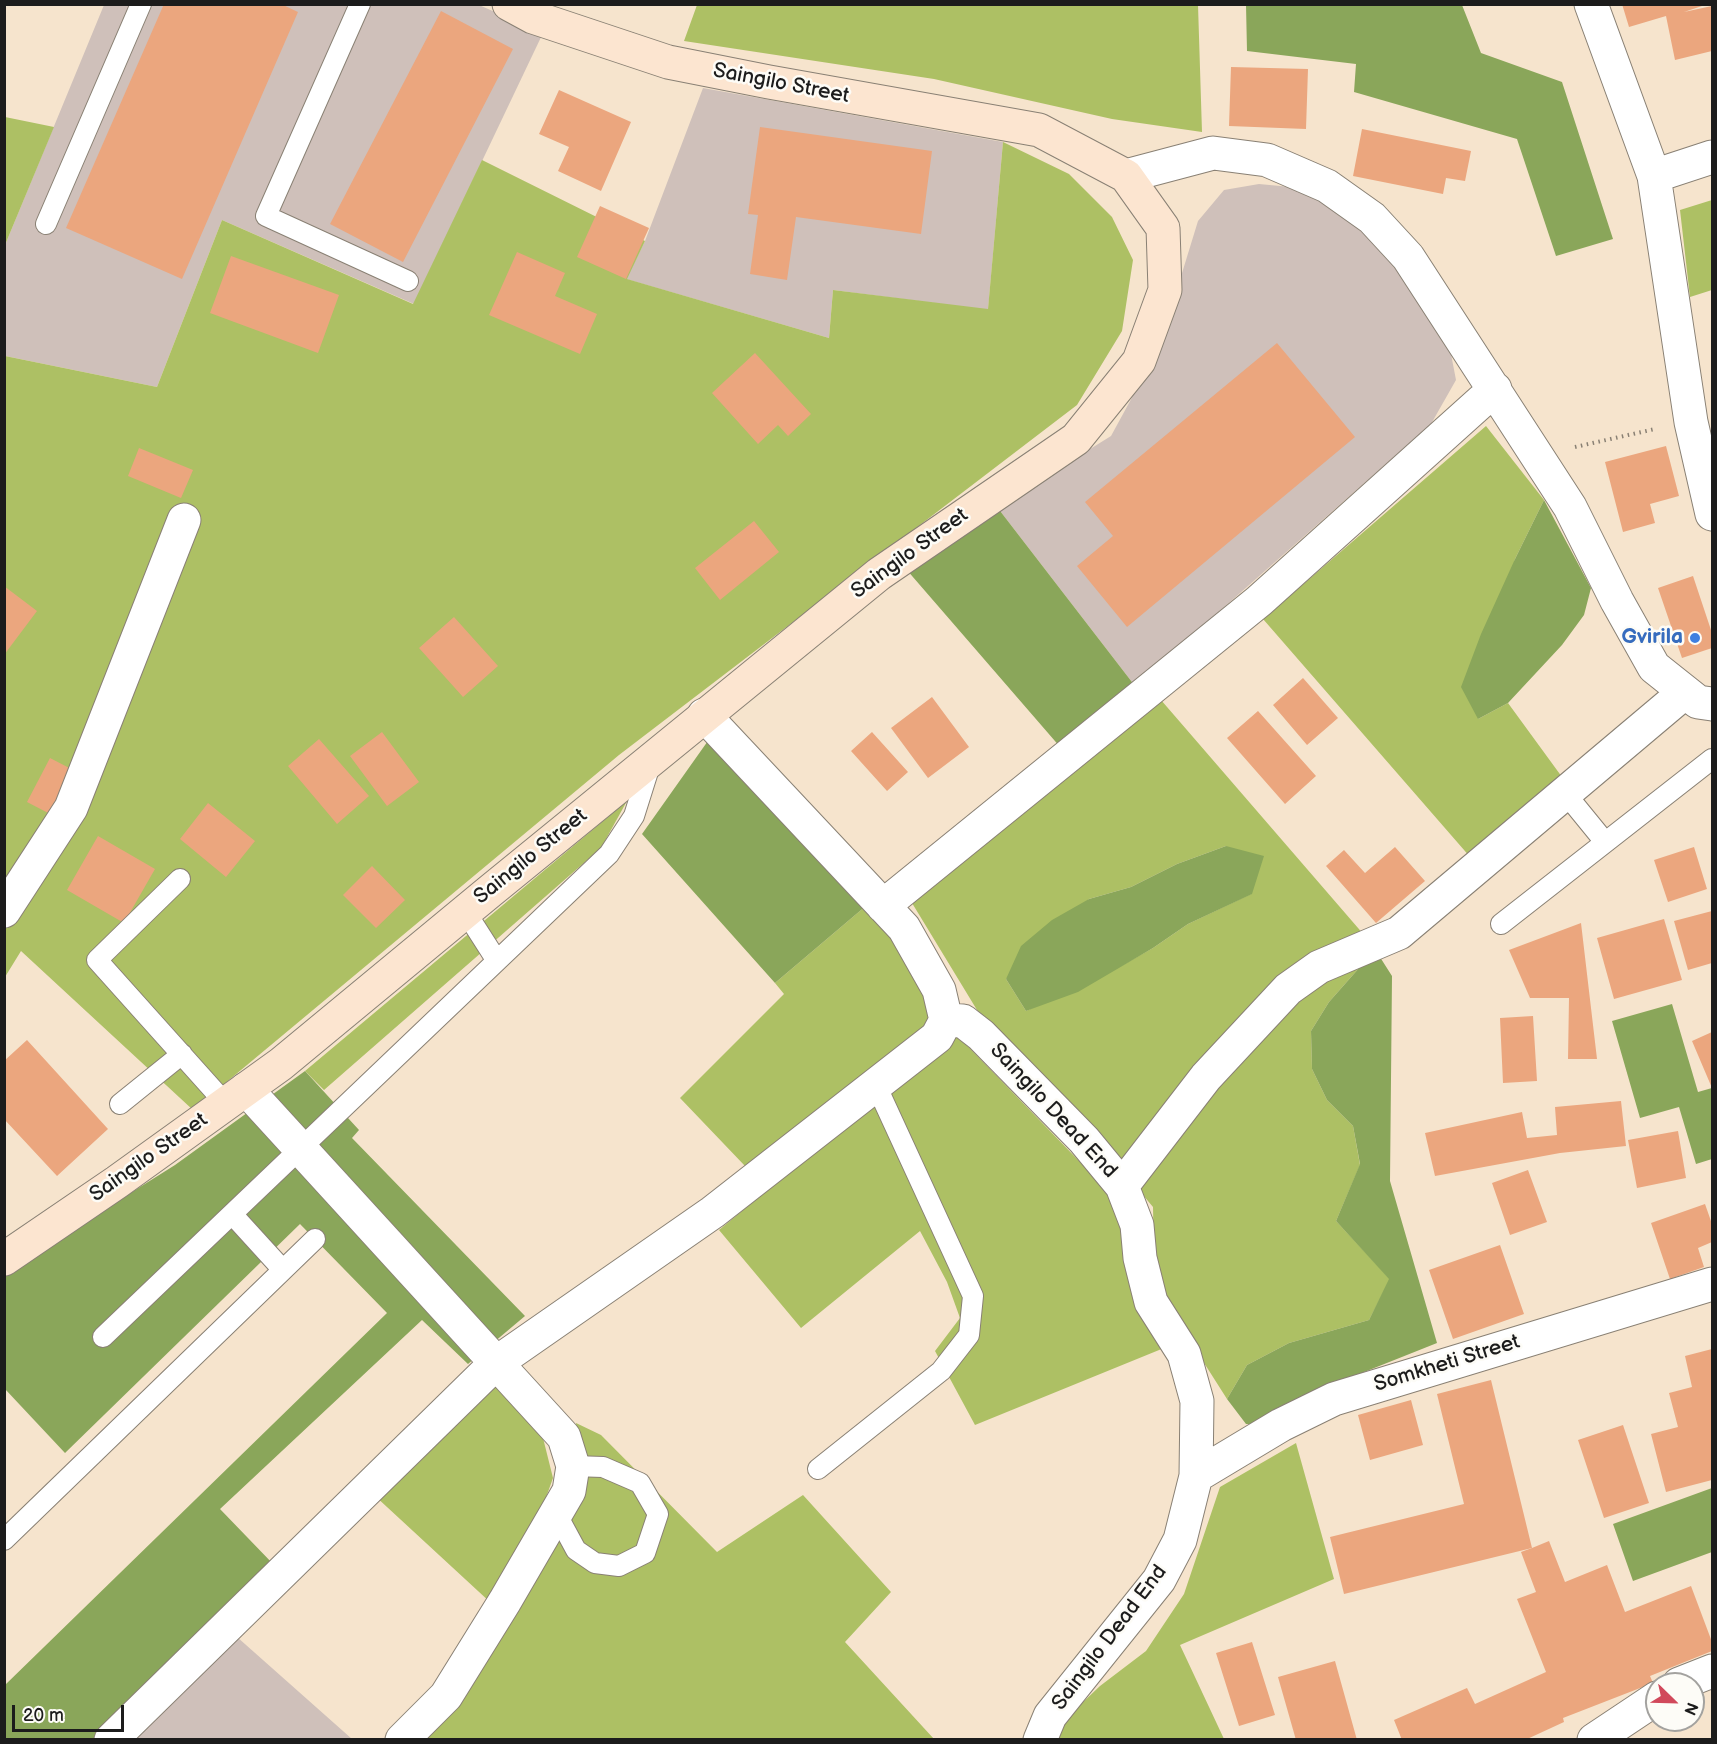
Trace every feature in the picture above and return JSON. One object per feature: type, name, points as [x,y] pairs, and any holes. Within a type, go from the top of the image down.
[{"type":"street","name":"Saingilo Street","points":[[4,1259],[281,1064],[704,715],[879,574],[1076,438],[1139,361],[1165,290],[1163,228],[1126,176],[1039,130],[668,62],[533,16],[509,4]]},
{"type":"street","points":[[1592,4],[1654,176],[1691,422],[1713,514]]},
{"type":"street","points":[[1122,1186],[1206,1077],[1288,989],[1319,967],[1399,933],[1565,793],[1699,698],[1654,667],[1617,601],[1570,507],[1408,257],[1372,218],[1327,186],[1267,160],[1213,153],[1126,176]]},
{"type":"street","points":[[1654,176],[1713,157]]},
{"type":"street","points":[[883,906],[1259,601],[1495,389]]},
{"type":"street","points":[[4,911],[71,808],[184,520]]},
{"type":"street","points":[[111,1740],[496,1363],[713,1212],[937,1038],[946,1020],[939,990],[904,928],[704,715]]},
{"type":"street","name":"Saingilo Dead End","points":[[946,1020],[963,1021],[981,1035],[1084,1140],[1122,1186],[1137,1225],[1140,1258],[1151,1302],[1184,1354],[1197,1401],[1196,1476],[1180,1540],[1159,1580],[1050,1716],[1040,1740]]},
{"type":"street","points":[[236,1096],[300,1148],[564,1437],[573,1466],[569,1491],[446,1696],[402,1740]]},
{"type":"street","name":"Somkheti Street","points":[[1196,1476],[1281,1425],[1334,1399],[1713,1284]]},
{"type":"street","points":[[1594,1740],[1645,1706]]},
{"type":"lane","points":[[46,224],[141,4]]},
{"type":"lane","points":[[360,4],[266,216],[408,281]]},
{"type":"lane","points":[[103,1337],[609,854],[634,816],[652,758]]},
{"type":"lane","points":[[1501,924],[1713,759]]},
{"type":"lane","points":[[1565,793],[1605,843]]},
{"type":"lane","points":[[180,879],[97,960],[182,1054],[236,1096]]},
{"type":"lane","points":[[465,911],[497,961]]},
{"type":"lane","points":[[120,1104],[182,1054]]},
{"type":"lane","points":[[818,1469],[941,1371],[969,1335],[973,1296],[876,1085]]},
{"type":"lane","points":[[232,1214],[283,1270]]},
{"type":"lane","points":[[4,1540],[315,1239]]},
{"type":"lane","points":[[556,1513],[576,1550],[595,1563],[619,1566],[645,1552],[658,1514],[640,1483],[603,1467],[573,1466]]},
{"type":"path","points":[[1537,455],[1691,422]]},
{"type":"shaded area","points":[[104,5],[479,5],[543,33],[414,304],[222,220],[157,387],[5,356],[5,245]]},
{"type":"shaded area","points":[[703,88],[1003,142],[988,310],[833,290],[829,338],[626,279],[645,241]]},
{"type":"shaded area","points":[[1259,184],[1291,187],[1326,201],[1387,254],[1451,354],[1456,380],[1431,424],[1135,686],[997,507],[1111,436],[1159,348],[1198,221],[1224,190]]},
{"type":"shaded area","points":[[219,1621],[352,1739],[101,1740]]},
{"type":"green space","points":[[697,5],[1198,5],[1202,132],[1112,119],[934,79],[684,41]]},
{"type":"green space","points":[[1246,5],[1462,5],[1481,53],[1562,82],[1613,239],[1556,256],[1517,139],[1354,92],[1356,64],[1247,51]]},
{"type":"green space","points":[[4,117],[54,127],[5,245]]},
{"type":"green space","points":[[1003,142],[1069,174],[1112,217],[1133,260],[1122,331],[1077,405],[619,755],[193,1110],[21,951],[5,977],[5,356],[157,387],[222,220],[413,304],[482,160],[645,241],[627,279],[829,338],[833,290],[988,309]]},
{"type":"green space","points":[[1712,200],[1712,290],[1690,297],[1680,210]]},
{"type":"green space","points":[[1486,426],[1544,500],[1515,559],[1478,719],[1508,703],[1562,777],[1471,858],[1263,619]]},
{"type":"green space","points":[[1544,500],[1591,588],[1584,615],[1562,645],[1508,703],[1478,719],[1461,687],[1481,634]]},
{"type":"green space","points":[[997,507],[1135,686],[1061,748],[906,569]]},
{"type":"green space","points":[[1161,700],[1371,943],[1367,959],[1329,1002],[1311,1031],[1312,1069],[1327,1100],[1353,1126],[1360,1165],[1336,1221],[1390,1279],[1369,1320],[1289,1343],[1247,1365],[1227,1399],[1157,1289],[1153,1207],[1070,1108],[977,1010],[912,903]],"holes":[[[1226,846],[1251,894],[1188,924],[1121,966],[1026,1011],[1006,979],[1089,899],[1131,887],[1177,864]]]},
{"type":"green space","points":[[710,738],[867,905],[775,983],[642,834]]},
{"type":"green space","points":[[627,801],[601,848],[324,1090],[305,1071]]},
{"type":"green space","points":[[1226,846],[1264,856],[1252,894],[1188,924],[1153,948],[1078,992],[1026,1011],[1006,979],[1021,946],[1052,920],[1089,899],[1131,887],[1177,864]]},
{"type":"green space","points":[[867,905],[912,960],[931,1016],[919,1037],[745,1166],[680,1098],[784,994],[775,983]]},
{"type":"green space","points":[[1371,943],[1392,976],[1390,1181],[1437,1343],[1304,1396],[1258,1424],[1246,1424],[1227,1399],[1247,1365],[1289,1343],[1369,1320],[1389,1279],[1336,1221],[1360,1164],[1353,1126],[1327,1100],[1312,1069],[1311,1031],[1329,1002],[1367,959]]},
{"type":"green space","points":[[1672,1004],[1698,1092],[1712,1088],[1712,1159],[1696,1164],[1679,1107],[1640,1118],[1612,1021]]},
{"type":"green space","points":[[956,1034],[1112,1195],[1164,1348],[975,1425],[935,1351],[960,1318],[947,1282],[920,1231],[801,1328],[719,1230]]},
{"type":"green space","points":[[305,1071],[359,1130],[352,1138],[525,1316],[468,1364],[422,1320],[220,1509],[275,1566],[101,1739],[5,1739],[5,1685],[387,1313],[300,1224],[65,1453],[5,1389],[5,1272],[175,1165]]},
{"type":"green space","points":[[495,1380],[542,1434],[553,1478],[539,1517],[491,1603],[374,1495]]},
{"type":"green space","points":[[576,1423],[601,1435],[717,1552],[803,1495],[891,1592],[845,1642],[934,1739],[422,1740],[583,1493]]},
{"type":"green space","points":[[1296,1443],[1334,1579],[1180,1645],[1224,1739],[1051,1740],[1059,1725],[1100,1686],[1146,1651],[1184,1594],[1220,1487]]},
{"type":"green space","points":[[1712,1488],[1712,1552],[1633,1581],[1613,1524]]},
{"type":"building","points":[[164,4],[281,4],[298,12],[182,279],[66,228]]},
{"type":"building","points":[[1622,4],[1708,4],[1684,12],[1712,6],[1712,51],[1675,60],[1666,16],[1629,27]]},
{"type":"building","points":[[441,11],[513,49],[403,262],[330,224]]},
{"type":"building","points":[[1231,67],[1308,69],[1306,129],[1229,126]]},
{"type":"building","points":[[559,90],[631,122],[601,191],[558,171],[569,147],[539,134]]},
{"type":"building","points":[[760,127],[932,151],[921,234],[796,217],[787,280],[750,274],[758,215],[748,214]]},
{"type":"building","points":[[1362,129],[1471,151],[1465,181],[1446,178],[1443,194],[1353,176]]},
{"type":"building","points":[[600,206],[649,228],[626,279],[577,257]]},
{"type":"building","points":[[517,252],[565,273],[555,296],[597,314],[580,354],[489,315]]},
{"type":"building","points":[[231,256],[339,295],[318,353],[210,313]]},
{"type":"building","points":[[1277,343],[1355,437],[1127,627],[1077,566],[1113,536],[1085,502]]},
{"type":"building","points":[[755,353],[811,414],[788,436],[778,425],[758,444],[712,393]]},
{"type":"building","points":[[1666,446],[1679,496],[1650,504],[1655,523],[1623,532],[1605,462]]},
{"type":"building","points":[[139,448],[193,470],[181,498],[128,476]]},
{"type":"building","points":[[754,521],[779,552],[720,600],[695,568]]},
{"type":"building","points":[[1693,576],[1712,633],[1712,648],[1682,658],[1658,588]]},
{"type":"building","points":[[4,586],[37,611],[4,655]]},
{"type":"building","points":[[454,617],[498,666],[463,697],[419,648]]},
{"type":"building","points":[[1303,678],[1338,718],[1307,745],[1273,705]]},
{"type":"building","points":[[932,697],[969,747],[928,778],[891,728]]},
{"type":"building","points":[[1258,711],[1316,776],[1285,804],[1227,738]]},
{"type":"building","points":[[382,732],[419,782],[387,806],[350,756]]},
{"type":"building","points":[[872,732],[908,772],[887,791],[851,751]]},
{"type":"building","points":[[319,739],[369,796],[337,824],[288,766]]},
{"type":"building","points":[[50,758],[77,772],[54,816],[27,802]]},
{"type":"building","points":[[208,803],[255,841],[226,877],[180,839]]},
{"type":"building","points":[[98,836],[155,869],[124,923],[67,890]]},
{"type":"building","points":[[1395,847],[1425,881],[1376,923],[1326,866],[1344,850],[1365,873]]},
{"type":"building","points":[[1694,847],[1707,889],[1668,902],[1654,860]]},
{"type":"building","points":[[372,866],[405,900],[376,928],[343,895]]},
{"type":"building","points":[[1712,911],[1712,963],[1688,970],[1674,921]]},
{"type":"building","points":[[1664,919],[1682,980],[1614,999],[1597,938]]},
{"type":"building","points":[[1581,923],[1597,1059],[1568,1059],[1569,998],[1530,998],[1509,950]]},
{"type":"building","points":[[1533,1016],[1537,1081],[1503,1083],[1500,1018]]},
{"type":"building","points":[[1712,1032],[1712,1088],[1692,1041]]},
{"type":"building","points":[[27,1040],[108,1129],[57,1176],[4,1119],[4,1061]]},
{"type":"building","points":[[1621,1101],[1626,1146],[1560,1153],[1435,1176],[1425,1133],[1522,1112],[1527,1138],[1557,1135],[1555,1107]]},
{"type":"building","points":[[1678,1131],[1686,1178],[1637,1188],[1628,1140]]},
{"type":"building","points":[[1528,1170],[1547,1222],[1510,1235],[1492,1183]]},
{"type":"building","points":[[1705,1204],[1712,1224],[1712,1242],[1698,1248],[1704,1267],[1670,1279],[1651,1223]]},
{"type":"building","points":[[1500,1245],[1524,1314],[1453,1339],[1429,1270]]},
{"type":"building","points":[[1712,1349],[1712,1480],[1666,1492],[1651,1434],[1678,1427],[1669,1393],[1692,1387],[1685,1356]]},
{"type":"building","points":[[1491,1380],[1532,1548],[1344,1594],[1330,1537],[1464,1504],[1437,1394]]},
{"type":"building","points":[[1411,1400],[1423,1445],[1370,1460],[1358,1415]]},
{"type":"building","points":[[1623,1425],[1649,1503],[1604,1518],[1578,1440]]},
{"type":"building","points":[[1549,1541],[1565,1582],[1607,1565],[1625,1612],[1691,1586],[1712,1642],[1712,1651],[1660,1672],[1645,1672],[1645,1686],[1563,1718],[1564,1722],[1525,1740],[1402,1740],[1394,1720],[1467,1688],[1475,1704],[1546,1672],[1517,1599],[1536,1592],[1521,1552]]},
{"type":"building","points":[[1252,1642],[1275,1715],[1239,1726],[1216,1653]]},
{"type":"building","points":[[1335,1661],[1357,1740],[1296,1740],[1278,1677]]},
{"type":"place","name":"Gvirila","points":[[1695,638]]}]
